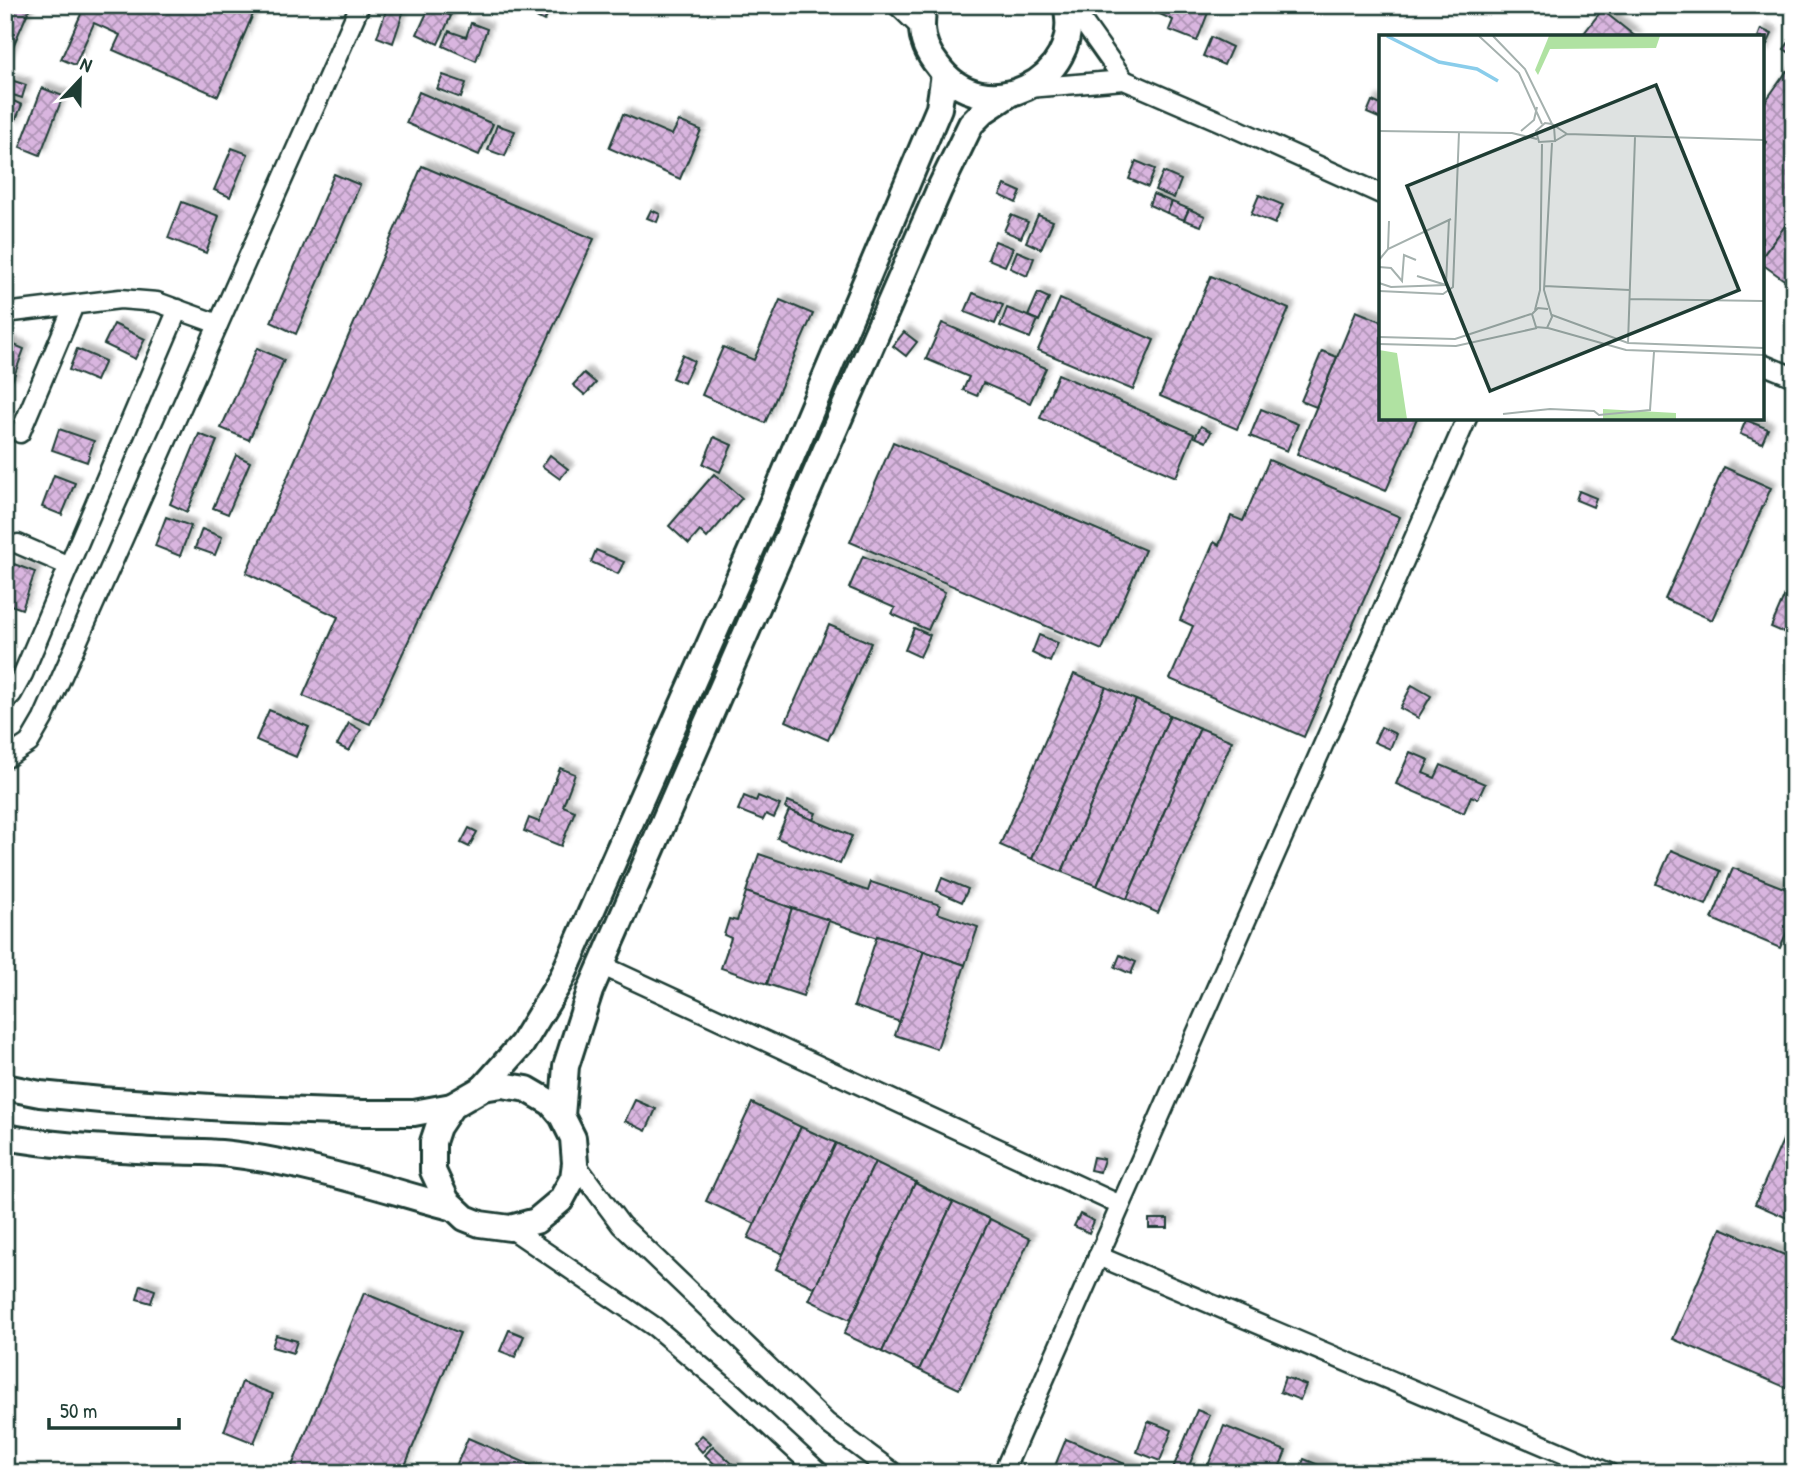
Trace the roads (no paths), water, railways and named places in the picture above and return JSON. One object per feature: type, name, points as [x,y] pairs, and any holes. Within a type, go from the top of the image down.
[{"type":"street","points":[[5,759],[29,743],[43,719],[360,5]]},
{"type":"street","points":[[897,5],[923,17],[928,54],[944,75],[963,88],[986,95],[1124,80],[1379,193]]},
{"type":"street","points":[[1069,5],[1124,80]]},
{"type":"street","points":[[562,1116],[566,1066],[590,991],[939,190],[971,124],[984,111],[1046,75],[1060,58],[1068,38],[1069,5]]},
{"type":"street","points":[[5,1087],[101,1101],[402,1113],[452,1106],[483,1088],[522,1044],[561,981],[769,508],[939,108],[944,75]]},
{"type":"street","points":[[5,313],[120,299],[157,302],[218,324]]},
{"type":"street","points":[[20,433],[74,305]]},
{"type":"street","points":[[5,701],[23,674],[178,309]]},
{"type":"street","points":[[1764,365],[1794,377]]},
{"type":"street","points":[[1003,1473],[1466,420]]},
{"type":"street","points":[[18,544],[69,566]]},
{"type":"street","points":[[601,965],[1120,1205]]},
{"type":"street","points":[[452,1106],[438,1127],[433,1142],[433,1171],[447,1201],[466,1218],[480,1224],[510,1228],[536,1221],[561,1200],[573,1178],[573,1138],[562,1116],[551,1103],[527,1089],[502,1085],[483,1088]]},
{"type":"street","points":[[5,1137],[95,1148],[229,1154],[293,1165],[454,1208]]},
{"type":"street","points":[[575,1163],[621,1225],[764,1364],[827,1423],[894,1473]]},
{"type":"street","points":[[510,1228],[655,1326],[820,1473]]},
{"type":"street","points":[[1098,1256],[1609,1473]]}]
